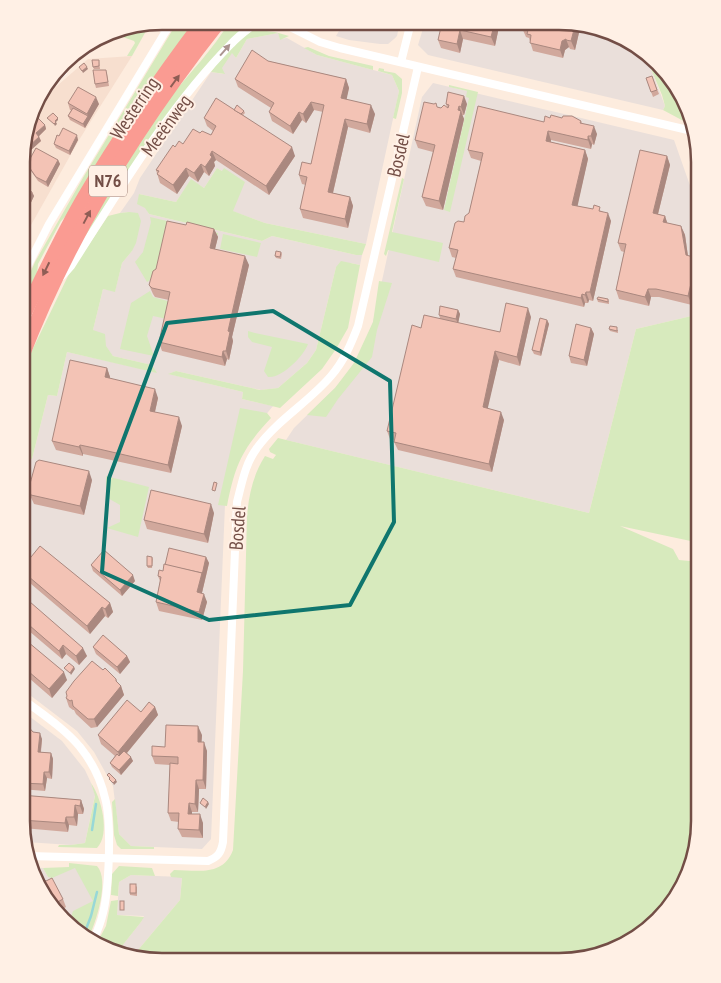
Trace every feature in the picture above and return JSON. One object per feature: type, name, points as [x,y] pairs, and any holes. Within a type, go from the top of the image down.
[{"type":"highway","name":"Westerring","points":[[30,302],[83,198],[148,97],[196,30]]},
{"type":"highway","name":"Westerring","points":[[30,337],[52,286],[107,183],[161,100],[213,30]]},
{"type":"street","name":"Meeënweg","points":[[52,286],[72,266],[151,144],[189,92],[231,43],[246,30]]},
{"type":"street","points":[[299,30],[320,42],[418,67],[686,130]]},
{"type":"street","points":[[401,62],[409,30]]},
{"type":"street","points":[[30,261],[49,224],[166,31]]},
{"type":"street","name":"Bosdel","points":[[35,855],[208,861],[215,858],[221,851],[238,502],[245,470],[256,449],[275,427],[331,376],[347,354],[358,326],[418,67]]},
{"type":"street","points":[[30,704],[67,733],[81,748],[92,764],[106,800],[108,858],[104,911],[95,934]]},
{"type":"highlighted area","points":[[273,311],[390,381],[394,522],[350,605],[209,620],[102,572],[109,478],[167,323]]},
{"type":"shaded area","points":[[337,30],[398,30],[397,36],[388,44],[349,40],[336,36],[339,31]]},
{"type":"shaded area","points":[[423,30],[559,30],[593,35],[625,48],[651,68],[665,106],[663,110],[428,55],[418,45]]},
{"type":"shaded area","points":[[278,33],[280,39],[287,38],[317,55],[392,75],[399,91],[366,244],[265,223],[232,211],[222,171],[217,168],[204,188],[191,180],[176,202],[139,194],[149,214],[262,241],[272,236],[362,255],[360,265],[351,263],[336,267],[316,350],[307,363],[278,388],[261,390],[176,371],[169,374],[243,392],[242,399],[273,406],[241,445],[225,505],[211,839],[202,849],[131,846],[119,834],[113,786],[94,752],[77,731],[30,695],[30,459],[32,459],[48,395],[57,396],[67,352],[156,372],[152,365],[113,356],[93,330],[103,289],[115,291],[122,263],[132,251],[129,212],[120,213],[134,193],[140,178],[211,72],[224,74],[221,68],[232,52],[236,58],[247,39]]},
{"type":"shaded area","points":[[132,56],[79,140],[30,227],[31,145],[37,120],[51,91],[88,59]]},
{"type":"shaded area","points":[[433,83],[674,140],[691,188],[691,316],[636,329],[589,513],[286,440],[294,428],[335,388],[350,370],[363,347],[373,322],[422,97]]},
{"type":"shaded area","points":[[30,717],[62,741],[85,770],[95,795],[85,843],[71,845],[32,842],[30,829]]},
{"type":"shaded area","points":[[75,867],[94,901],[77,920],[57,901],[39,868],[43,868],[48,877]]},
{"type":"shaded area","points":[[131,875],[182,877],[180,900],[138,950],[122,946],[144,916],[117,915],[119,882]]},
{"type":"green space","points":[[173,30],[190,30],[67,215],[61,221],[38,264],[37,274],[30,290],[30,273],[35,262],[84,176]]},
{"type":"green space","points":[[224,30],[242,30],[231,39],[87,235],[85,235],[125,166],[169,99]]},
{"type":"green space","points":[[253,30],[275,32],[289,36],[280,40],[278,33],[247,39],[236,58],[232,53],[222,68],[225,74],[211,72],[231,48]]},
{"type":"green space","points":[[146,31],[132,56],[127,56],[135,43],[123,37],[118,38]]},
{"type":"green space","points":[[308,47],[329,56],[373,66],[373,70],[317,55],[304,48]]},
{"type":"green space","points":[[379,68],[395,73],[402,79],[402,93],[396,119],[393,118],[399,91],[392,75],[378,71]]},
{"type":"green space","points":[[650,68],[664,82],[673,96],[684,121],[663,110],[665,106]]},
{"type":"green space","points":[[449,85],[478,92],[450,212],[444,210],[469,98],[466,97],[467,91],[449,87]]},
{"type":"green space","points":[[217,168],[222,171],[224,168],[245,182],[233,211],[265,223],[366,244],[362,255],[272,236],[262,241],[149,214],[145,208],[137,204],[139,194],[176,202],[191,179],[204,188]]},
{"type":"green space","points":[[402,178],[404,179],[392,232],[443,243],[439,262],[388,250],[386,256],[384,254]]},
{"type":"green space","points":[[120,213],[138,213],[141,221],[136,243],[122,263],[115,292],[103,289],[93,330],[105,334],[106,346],[113,356],[152,365],[157,373],[67,352],[57,396],[48,395],[32,459],[30,459],[30,355],[68,276],[108,216]]},
{"type":"green space","points":[[150,217],[218,233],[218,235],[189,229],[158,275],[147,282],[135,262],[143,252],[151,222]]},
{"type":"green space","points":[[223,234],[261,243],[257,257],[220,249]]},
{"type":"green space","points":[[341,261],[360,265],[348,328],[322,369],[280,408],[242,399],[243,392],[168,374],[176,371],[260,390],[278,388],[307,363],[316,350],[336,267]]},
{"type":"green space","points":[[379,281],[392,283],[377,330],[372,357],[326,417],[307,415],[335,388],[354,363],[373,322]]},
{"type":"green space","points":[[150,291],[153,297],[171,302],[167,319],[153,316],[147,336],[154,356],[120,349],[131,303]]},
{"type":"green space","points":[[691,316],[691,541],[620,526],[673,549],[679,560],[691,561],[691,829],[684,863],[669,894],[658,908],[632,931],[609,943],[576,952],[162,953],[138,950],[180,900],[182,878],[171,877],[170,874],[174,870],[200,871],[216,868],[223,865],[229,859],[233,850],[243,671],[247,516],[250,492],[257,470],[265,456],[273,459],[276,455],[270,452],[269,449],[278,438],[589,513],[636,329]]},
{"type":"green space","points":[[248,331],[308,344],[302,354],[285,371],[273,377],[268,377],[264,371],[272,347],[252,342],[248,337]]},
{"type":"green space","points":[[240,408],[267,413],[271,418],[253,439],[241,458],[233,479],[227,506],[218,505]]},
{"type":"green space","points":[[106,476],[149,487],[138,537],[107,528],[120,522],[120,505],[106,497]]},
{"type":"green space","points":[[91,783],[98,797],[103,816],[104,825],[101,842],[97,848],[58,847],[59,845],[85,843],[95,796]]},
{"type":"green space","points":[[115,799],[119,834],[131,846],[154,847],[154,849],[121,849],[117,845],[114,835],[112,802]]},
{"type":"green space","points":[[69,863],[97,866],[101,873],[102,891],[91,932],[71,916],[73,911],[93,901],[75,868],[52,878],[48,877],[43,868],[69,867]]},
{"type":"green space","points":[[119,866],[152,868],[155,876],[131,875],[119,882],[118,896],[111,895],[112,874]]},
{"type":"green space","points":[[118,900],[117,915],[144,917],[122,946],[100,937],[106,926],[111,901]]},
{"type":"building","points":[[440,30],[460,30],[457,44],[438,40]]},
{"type":"building","points":[[460,30],[493,30],[491,37]]},
{"type":"building","points":[[528,30],[574,31],[571,41],[566,39],[562,41],[560,50],[530,43],[531,35],[527,34]]},
{"type":"building","points":[[252,50],[268,61],[346,79],[341,98],[371,105],[367,124],[345,119],[328,192],[350,197],[345,219],[300,209],[307,177],[299,175],[302,162],[311,164],[324,105],[311,102],[303,114],[299,112],[290,126],[269,112],[274,103],[235,79]]},
{"type":"building","points":[[92,60],[99,60],[99,66],[93,67]]},
{"type":"building","points":[[84,63],[87,67],[82,71],[79,67]]},
{"type":"building","points":[[93,70],[106,70],[108,82],[95,84]]},
{"type":"building","points":[[652,76],[657,90],[651,92],[646,78]]},
{"type":"building","points":[[78,87],[96,97],[87,114],[68,103]]},
{"type":"building","points":[[448,92],[464,96],[461,107],[459,106],[458,110],[461,111],[439,201],[422,197],[435,145],[415,140],[424,102],[436,103],[437,107],[441,108],[444,105],[448,108],[449,105],[446,104]]},
{"type":"building","points":[[216,98],[292,147],[266,186],[212,151],[210,155],[212,157],[205,167],[201,164],[194,173],[186,168],[173,185],[157,174],[159,171],[156,170],[173,145],[175,147],[179,141],[183,144],[193,129],[200,133],[202,131],[211,135],[216,126],[204,118]]},
{"type":"building","points":[[237,105],[244,111],[241,114],[234,110]]},
{"type":"building","points":[[478,106],[544,122],[545,116],[550,118],[551,115],[562,118],[563,116],[572,116],[581,121],[580,123],[594,126],[591,136],[588,136],[588,140],[548,131],[546,141],[585,150],[572,205],[593,209],[594,205],[600,207],[599,211],[608,213],[590,292],[586,292],[585,295],[582,294],[581,298],[453,269],[458,250],[449,248],[455,223],[458,221],[464,222],[465,216],[469,213],[483,153],[468,150]]},
{"type":"building","points":[[73,108],[88,116],[83,124],[68,116]]},
{"type":"building","points":[[53,113],[58,118],[54,124],[47,118]]},
{"type":"building","points":[[38,118],[45,125],[36,133],[39,137],[31,144]]},
{"type":"building","points":[[63,128],[77,135],[69,151],[54,144],[57,135],[59,136]]},
{"type":"building","points":[[36,148],[58,160],[46,182],[36,177],[30,168],[30,158]]},
{"type":"building","points":[[640,150],[667,156],[653,213],[665,216],[663,222],[681,226],[686,255],[691,256],[691,283],[688,296],[648,289],[645,297],[616,290],[626,244],[618,243]]},
{"type":"building","points":[[167,221],[186,225],[187,222],[214,229],[210,248],[245,256],[228,331],[230,332],[226,351],[223,351],[222,357],[159,342],[170,292],[152,288],[149,285],[153,271],[156,269]]},
{"type":"building","points":[[276,251],[281,252],[280,257],[275,256]]},
{"type":"building","points":[[598,297],[608,299],[608,302],[597,299]]},
{"type":"building","points":[[506,303],[528,308],[517,357],[495,351],[483,407],[501,412],[489,464],[394,442],[396,433],[387,431],[412,325],[421,328],[424,315],[500,332]]},
{"type":"building","points":[[440,306],[458,310],[456,319],[439,315]]},
{"type":"building","points":[[540,318],[547,320],[540,352],[532,350]]},
{"type":"building","points":[[576,324],[591,328],[584,360],[569,356]]},
{"type":"building","points":[[610,326],[617,327],[617,331],[609,329]]},
{"type":"building","points":[[70,360],[107,368],[105,377],[155,389],[150,411],[179,417],[168,465],[80,445],[79,447],[52,441]]},
{"type":"building","points":[[39,460],[89,471],[80,506],[31,495],[30,484],[36,462]]},
{"type":"building","points":[[214,482],[217,483],[215,491],[212,490]]},
{"type":"building","points":[[151,490],[211,504],[204,534],[144,520]]},
{"type":"building","points":[[40,546],[110,603],[105,609],[102,607],[87,626],[30,578],[30,558]]},
{"type":"building","points":[[169,548],[206,557],[202,575],[202,573],[165,565]]},
{"type":"building","points":[[104,550],[133,575],[120,590],[91,565]]},
{"type":"building","points":[[147,556],[152,557],[152,566],[147,566]]},
{"type":"building","points":[[164,564],[202,573],[197,592],[204,594],[199,612],[156,602],[161,577],[158,576],[159,570],[163,571]]},
{"type":"building","points":[[30,602],[83,648],[76,656],[63,645],[59,651],[30,626]]},
{"type":"building","points":[[103,635],[127,656],[117,667],[93,647]]},
{"type":"building","points":[[30,644],[64,672],[49,689],[30,673]]},
{"type":"building","points":[[92,661],[103,670],[105,668],[121,686],[94,719],[88,719],[73,706],[72,700],[70,701],[66,698],[66,692]]},
{"type":"building","points":[[69,663],[74,667],[70,673],[64,668]]},
{"type":"building","points":[[127,700],[141,712],[149,702],[155,707],[118,752],[98,735]]},
{"type":"building","points":[[166,725],[198,726],[198,742],[204,742],[203,780],[196,780],[195,804],[189,803],[188,814],[200,814],[199,830],[178,829],[179,813],[168,813],[170,763],[178,764],[178,757],[152,756],[152,746],[165,747]]},
{"type":"building","points":[[30,729],[33,732],[40,733],[38,752],[51,753],[49,772],[44,772],[43,784],[30,783]]},
{"type":"building","points":[[124,751],[131,757],[119,770],[110,763],[117,754],[119,756]]},
{"type":"building","points":[[109,773],[116,780],[113,783],[107,775]]},
{"type":"building","points":[[30,796],[81,800],[80,806],[75,805],[74,817],[66,817],[65,823],[30,821]]},
{"type":"building","points":[[203,798],[208,802],[205,807],[200,803]]},
{"type":"building","points":[[52,878],[63,899],[58,902],[44,880],[46,881]]},
{"type":"building","points":[[130,884],[136,884],[136,893],[130,893]]},
{"type":"building","points":[[120,901],[124,901],[124,910],[120,910]]},
{"type":"waterway","points":[[92,830],[96,804]]},
{"type":"waterway","points":[[86,929],[97,892]]}]
